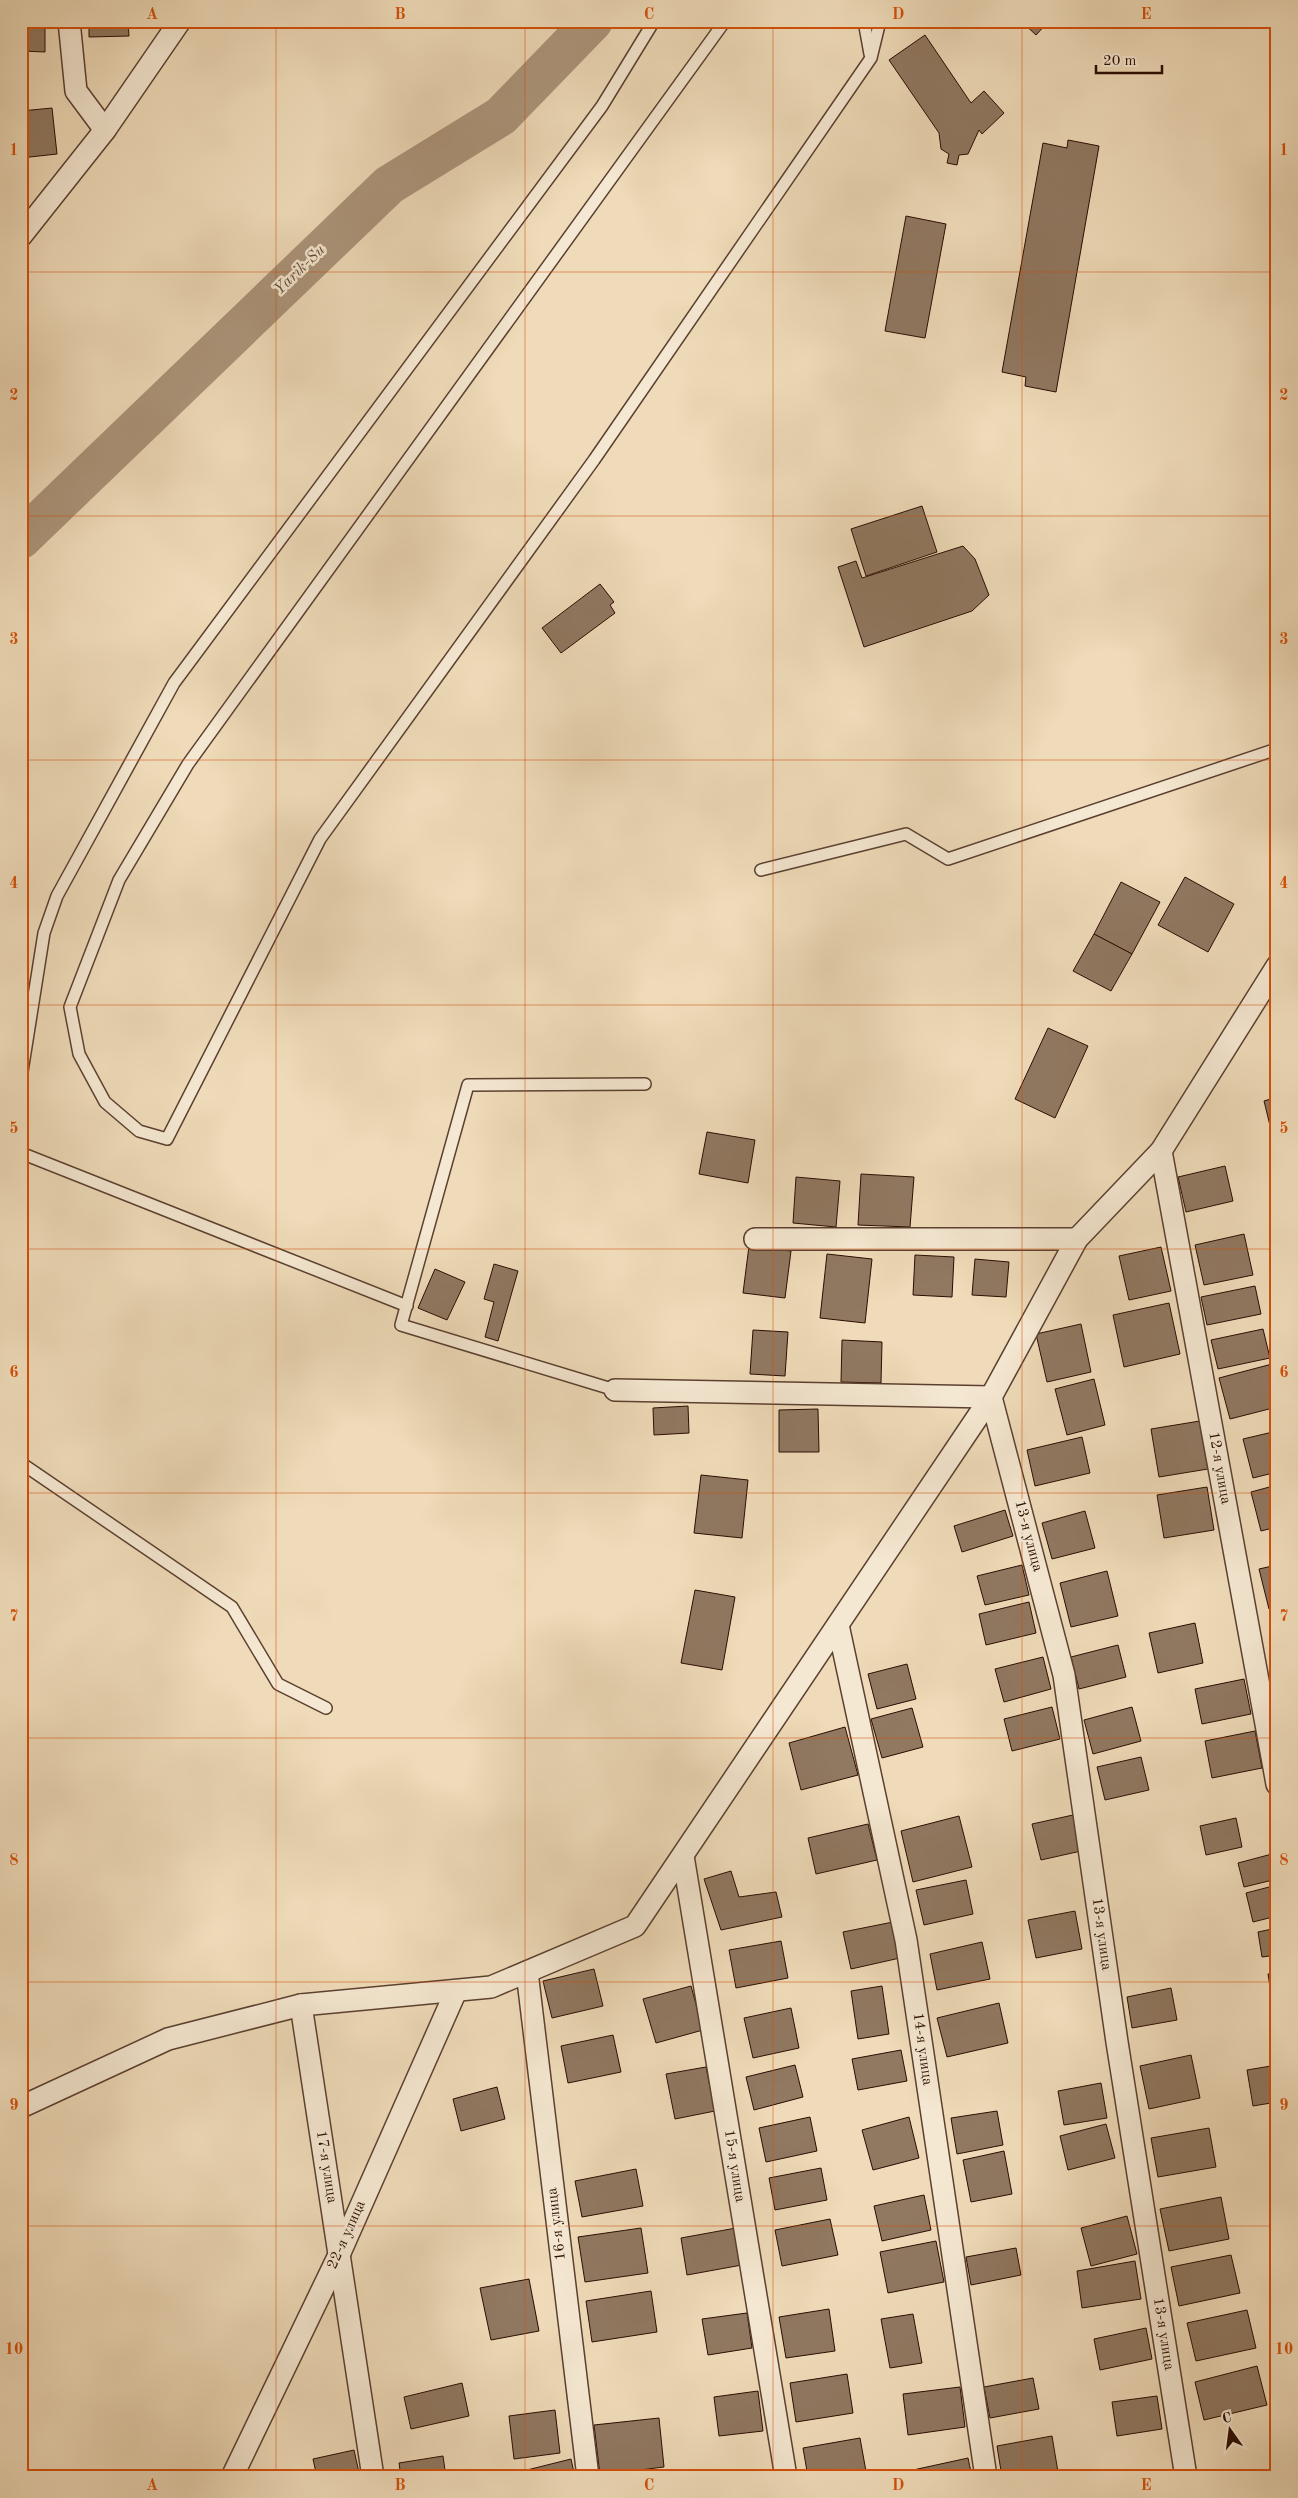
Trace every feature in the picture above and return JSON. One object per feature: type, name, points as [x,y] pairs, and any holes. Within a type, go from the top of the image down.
[{"type":"street","points":[[69,21],[76,91],[105,130]]},
{"type":"street","points":[[21,236],[105,130],[180,21]]},
{"type":"street","points":[[21,2108],[168,2040],[301,2005],[491,1987],[635,1926],[991,1397],[1077,1239],[1161,1151],[1277,966]]},
{"type":"street","name":"12-я улица","points":[[1161,1151],[1277,1784]]},
{"type":"street","points":[[755,1239],[1077,1239]]},
{"type":"street","points":[[615,1390],[991,1397]]},
{"type":"street","name":"13-я улица","points":[[991,1397],[1064,1675],[1117,2042],[1186,2477]]},
{"type":"street","name":"14-я улица","points":[[838,1625],[906,1940],[986,2477]]},
{"type":"street","name":"15-я улица","points":[[683,1856],[786,2477]]},
{"type":"street","name":"16-я улица","points":[[527,1972],[588,2477]]},
{"type":"street","name":"22-я улица","points":[[232,2477],[339,2255],[456,1990]]},
{"type":"street","name":"17-я улица","points":[[301,2005],[374,2477]]},
{"type":"lane","points":[[21,1078],[44,933],[58,896],[174,683],[602,106],[654,21]]},
{"type":"lane","points":[[725,21],[188,764],[119,880],[70,1007],[79,1054],[105,1102],[139,1131],[167,1139],[320,839],[594,460],[871,58],[880,21]]},
{"type":"lane","points":[[864,21],[871,58]]},
{"type":"lane","points":[[761,870],[906,834],[948,859],[1277,749]]},
{"type":"lane","points":[[615,1390],[401,1326],[468,1085],[645,1084]]},
{"type":"lane","points":[[21,1153],[407,1306]]},
{"type":"lane","points":[[21,1463],[232,1607],[278,1684],[326,1708]]},
{"type":"building","points":[[21,21],[45,21],[45,52],[21,51]]},
{"type":"building","points":[[89,21],[128,21],[129,36],[89,37]]},
{"type":"building","points":[[1021,21],[1049,21],[1036,35]]},
{"type":"building","points":[[925,35],[971,103],[984,91],[1004,113],[982,134],[979,130],[968,154],[959,155],[957,165],[947,163],[949,154],[941,149],[939,133],[889,60]]},
{"type":"building","points":[[52,108],[57,154],[21,158],[21,111]]},
{"type":"building","points":[[1068,140],[1099,146],[1056,392],[1025,386],[1026,377],[1002,372],[1043,143],[1067,148]]},
{"type":"building","points":[[906,216],[946,224],[925,338],[885,331]]},
{"type":"building","points":[[922,506],[937,552],[866,576],[851,529]]},
{"type":"building","points":[[963,546],[975,559],[989,595],[972,611],[864,647],[838,567],[856,561],[862,578]]},
{"type":"building","points":[[600,584],[614,602],[610,605],[615,613],[561,653],[542,628]]},
{"type":"building","points":[[1185,877],[1234,904],[1208,952],[1158,925]]},
{"type":"building","points":[[1121,882],[1160,902],[1132,954],[1094,934]]},
{"type":"building","points":[[1094,934],[1132,954],[1111,991],[1073,971]]},
{"type":"building","points":[[1048,1028],[1088,1046],[1055,1118],[1015,1099]]},
{"type":"building","points":[[1277,1097],[1277,1150],[1276,1150],[1264,1101]]},
{"type":"building","points":[[707,1132],[755,1140],[748,1183],[699,1174]]},
{"type":"building","points":[[1225,1166],[1233,1201],[1186,1212],[1178,1177]]},
{"type":"building","points":[[861,1174],[914,1177],[910,1227],[858,1225]]},
{"type":"building","points":[[796,1177],[840,1181],[836,1227],[793,1223]]},
{"type":"building","points":[[1244,1234],[1253,1275],[1204,1285],[1195,1245]]},
{"type":"building","points":[[749,1246],[791,1251],[785,1298],[743,1293]]},
{"type":"building","points":[[1161,1247],[1171,1291],[1129,1300],[1119,1256]]},
{"type":"building","points":[[827,1254],[872,1259],[865,1323],[820,1318]]},
{"type":"building","points":[[915,1255],[954,1257],[952,1297],[913,1295]]},
{"type":"building","points":[[975,1259],[1009,1262],[1006,1297],[972,1295]]},
{"type":"building","points":[[494,1264],[518,1271],[498,1341],[485,1337],[494,1302],[484,1299]]},
{"type":"building","points":[[435,1269],[465,1282],[447,1320],[418,1308]]},
{"type":"building","points":[[1255,1286],[1261,1314],[1207,1325],[1201,1297]]},
{"type":"building","points":[[1169,1303],[1180,1354],[1124,1367],[1113,1315]]},
{"type":"building","points":[[1081,1324],[1091,1372],[1047,1382],[1036,1334]]},
{"type":"building","points":[[1263,1329],[1270,1358],[1218,1369],[1211,1340]]},
{"type":"building","points":[[753,1330],[788,1332],[785,1376],[750,1374]]},
{"type":"building","points":[[842,1340],[882,1342],[881,1383],[841,1382]]},
{"type":"building","points":[[1272,1364],[1277,1381],[1277,1407],[1230,1419],[1219,1378]]},
{"type":"building","points":[[1094,1379],[1105,1425],[1067,1435],[1055,1389]]},
{"type":"building","points":[[688,1406],[689,1433],[654,1435],[653,1408]]},
{"type":"building","points":[[818,1409],[819,1452],[779,1452],[779,1410]]},
{"type":"building","points":[[1200,1421],[1208,1469],[1159,1477],[1151,1429]]},
{"type":"building","points":[[1277,1431],[1277,1472],[1253,1478],[1243,1439]]},
{"type":"building","points":[[1082,1437],[1090,1473],[1035,1486],[1027,1450]]},
{"type":"building","points":[[701,1475],[748,1480],[742,1538],[694,1533]]},
{"type":"building","points":[[1277,1485],[1277,1527],[1261,1531],[1251,1492]]},
{"type":"building","points":[[1207,1487],[1214,1530],[1164,1538],[1157,1495]]},
{"type":"building","points":[[1005,1510],[1013,1536],[962,1552],[954,1526]]},
{"type":"building","points":[[1085,1511],[1095,1548],[1052,1559],[1042,1523]]},
{"type":"building","points":[[1022,1565],[1029,1595],[985,1605],[977,1576]]},
{"type":"building","points":[[1277,1565],[1277,1607],[1269,1609],[1259,1569]]},
{"type":"building","points":[[1107,1571],[1118,1616],[1071,1627],[1060,1583]]},
{"type":"building","points":[[695,1590],[735,1597],[722,1670],[681,1663]]},
{"type":"building","points":[[1029,1602],[1036,1633],[986,1645],[979,1614]]},
{"type":"building","points":[[1195,1623],[1203,1663],[1158,1673],[1149,1633]]},
{"type":"building","points":[[1277,1636],[1277,1659],[1271,1638]]},
{"type":"building","points":[[1118,1645],[1126,1677],[1079,1689],[1071,1657]]},
{"type":"building","points":[[1043,1657],[1051,1689],[1004,1702],[995,1669]]},
{"type":"building","points":[[907,1664],[916,1699],[877,1709],[868,1674]]},
{"type":"building","points":[[1244,1679],[1251,1714],[1202,1724],[1195,1689]]},
{"type":"building","points":[[1052,1707],[1060,1739],[1012,1751],[1004,1719]]},
{"type":"building","points":[[1132,1707],[1141,1741],[1093,1754],[1084,1720]]},
{"type":"building","points":[[912,1708],[923,1747],[882,1758],[871,1719]]},
{"type":"building","points":[[845,1727],[858,1775],[801,1790],[789,1743]]},
{"type":"building","points":[[1255,1731],[1262,1768],[1212,1778],[1205,1741]]},
{"type":"building","points":[[1141,1757],[1149,1790],[1105,1800],[1097,1767]]},
{"type":"building","points":[[1073,1815],[1081,1851],[1041,1860],[1032,1824]]},
{"type":"building","points":[[959,1816],[972,1867],[913,1882],[901,1831]]},
{"type":"building","points":[[1236,1818],[1242,1847],[1206,1855],[1200,1826]]},
{"type":"building","points":[[868,1824],[877,1860],[816,1874],[808,1838]]},
{"type":"building","points":[[1272,1854],[1277,1879],[1244,1887],[1238,1863]]},
{"type":"building","points":[[731,1871],[739,1897],[776,1892],[782,1917],[721,1930],[704,1879]]},
{"type":"building","points":[[966,1880],[973,1914],[924,1925],[916,1890]]},
{"type":"building","points":[[1277,1885],[1277,1916],[1253,1922],[1246,1893]]},
{"type":"building","points":[[1075,1911],[1082,1949],[1036,1958],[1028,1920]]},
{"type":"building","points":[[893,1922],[900,1958],[851,1969],[843,1932]]},
{"type":"building","points":[[1277,1928],[1277,1955],[1262,1957],[1258,1932]]},
{"type":"building","points":[[781,1941],[788,1978],[736,1988],[729,1950]]},
{"type":"building","points":[[982,1942],[990,1979],[937,1990],[930,1954]]},
{"type":"building","points":[[594,1969],[603,2006],[552,2018],[543,1981]]},
{"type":"building","points":[[1277,1973],[1277,1999],[1272,2000],[1268,1974]]},
{"type":"building","points":[[691,1986],[703,2030],[656,2043],[643,1999]]},
{"type":"building","points":[[882,1986],[889,2034],[858,2039],[851,1991]]},
{"type":"building","points":[[1171,1988],[1177,2020],[1132,2028],[1127,1997]]},
{"type":"building","points":[[999,2003],[1008,2043],[947,2057],[937,2018]]},
{"type":"building","points":[[791,2008],[799,2048],[753,2058],[744,2018]]},
{"type":"building","points":[[1277,2015],[1277,2050],[1270,2016]]},
{"type":"building","points":[[613,2035],[621,2072],[568,2083],[561,2046]]},
{"type":"building","points":[[901,2050],[907,2081],[858,2090],[852,2059]]},
{"type":"building","points":[[1191,2055],[1200,2098],[1149,2109],[1140,2066]]},
{"type":"building","points":[[795,2065],[803,2097],[754,2110],[746,2077]]},
{"type":"building","points":[[1277,2065],[1277,2102],[1253,2106],[1247,2070]]},
{"type":"building","points":[[706,2067],[715,2111],[675,2119],[666,2074]]},
{"type":"building","points":[[1101,2083],[1107,2118],[1064,2125],[1058,2091]]},
{"type":"building","points":[[497,2087],[505,2119],[461,2131],[453,2099]]},
{"type":"building","points":[[997,2111],[1003,2145],[957,2154],[951,2118]]},
{"type":"building","points":[[810,2117],[817,2151],[766,2162],[759,2128]]},
{"type":"building","points":[[909,2117],[919,2158],[873,2170],[862,2130]]},
{"type":"building","points":[[1106,2124],[1115,2158],[1068,2170],[1060,2136]]},
{"type":"building","points":[[1209,2128],[1216,2167],[1158,2177],[1151,2138]]},
{"type":"building","points":[[1004,2151],[1012,2194],[971,2202],[963,2160]]},
{"type":"building","points":[[821,2168],[827,2200],[775,2210],[769,2178]]},
{"type":"building","points":[[636,2169],[643,2206],[582,2217],[575,2181]]},
{"type":"building","points":[[924,2195],[931,2230],[882,2241],[874,2206]]},
{"type":"building","points":[[1221,2197],[1229,2239],[1169,2251],[1160,2209]]},
{"type":"building","points":[[1127,2216],[1137,2254],[1091,2266],[1081,2228]]},
{"type":"building","points":[[830,2219],[838,2255],[782,2266],[775,2230]]},
{"type":"building","points":[[641,2228],[648,2273],[585,2282],[578,2237]]},
{"type":"building","points":[[736,2228],[742,2265],[687,2275],[681,2238]]},
{"type":"building","points":[[936,2241],[944,2282],[888,2293],[880,2252]]},
{"type":"building","points":[[1016,2248],[1021,2275],[971,2285],[966,2257]]},
{"type":"building","points":[[1231,2255],[1240,2293],[1179,2306],[1171,2267]]},
{"type":"building","points":[[1135,2261],[1141,2299],[1082,2308],[1077,2271]]},
{"type":"building","points":[[529,2279],[539,2331],[491,2340],[480,2288]]},
{"type":"building","points":[[651,2291],[657,2332],[592,2342],[586,2301]]},
{"type":"building","points":[[829,2309],[835,2351],[786,2358],[779,2317]]},
{"type":"building","points":[[1247,2310],[1256,2348],[1196,2361],[1187,2323]]},
{"type":"building","points":[[747,2313],[752,2348],[708,2355],[702,2319]]},
{"type":"building","points":[[913,2314],[922,2363],[890,2368],[881,2319]]},
{"type":"building","points":[[1146,2328],[1152,2359],[1100,2370],[1094,2339]]},
{"type":"building","points":[[1257,2366],[1267,2405],[1204,2420],[1195,2382]]},
{"type":"building","points":[[847,2374],[853,2413],[796,2422],[790,2383]]},
{"type":"building","points":[[1033,2378],[1039,2409],[990,2418],[984,2387]]},
{"type":"building","points":[[462,2383],[469,2416],[411,2429],[404,2397]]},
{"type":"building","points":[[960,2387],[965,2427],[908,2435],[903,2394]]},
{"type":"building","points":[[758,2391],[763,2431],[719,2436],[714,2397]]},
{"type":"building","points":[[1157,2396],[1162,2429],[1117,2436],[1112,2402]]},
{"type":"building","points":[[555,2410],[560,2453],[514,2459],[509,2416]]},
{"type":"building","points":[[659,2418],[664,2467],[600,2475],[594,2425]]},
{"type":"building","points":[[1052,2436],[1058,2472],[1030,2477],[1002,2477],[997,2446]]},
{"type":"building","points":[[860,2438],[867,2477],[808,2477],[803,2448]]},
{"type":"building","points":[[354,2450],[360,2477],[317,2477],[313,2459]]},
{"type":"building","points":[[443,2456],[446,2477],[401,2477],[399,2463]]},
{"type":"building","points":[[968,2458],[972,2477],[905,2477],[904,2472]]},
{"type":"building","points":[[571,2459],[575,2477],[529,2477],[527,2470]]},
{"type":"waterway","name":"Yarik-Su","points":[[21,539],[389,185],[501,116],[593,21]]}]
